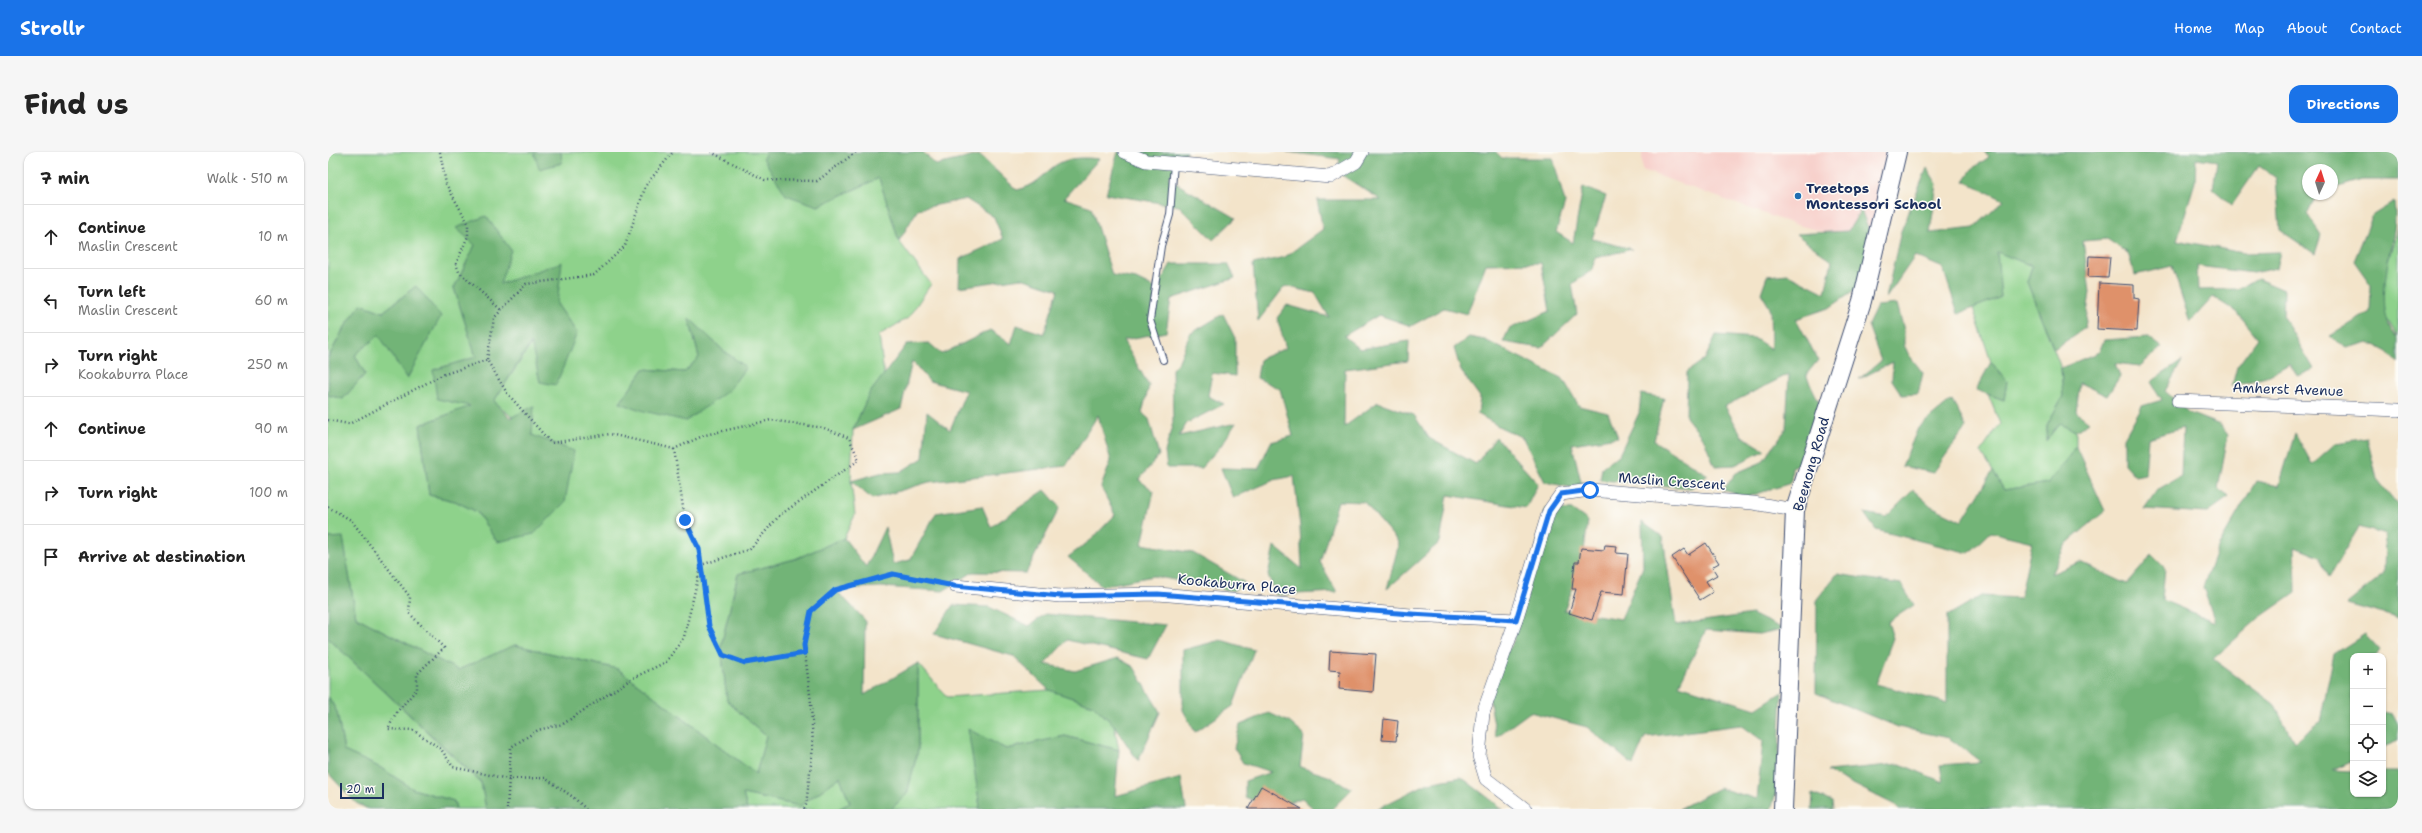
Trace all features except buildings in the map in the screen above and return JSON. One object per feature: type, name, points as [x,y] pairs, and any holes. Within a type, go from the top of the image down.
[{"type":"street","points":[[1125,152],[1146,161],[1330,177],[1356,162],[1362,152]]},
{"type":"street","name":"Beenong Road","points":[[1783,809],[1795,510],[1862,301],[1897,152]]},
{"type":"street","name":"Amherst Avenue","points":[[2178,401],[2398,410]]},
{"type":"street","name":"Maslin Crescent","points":[[1525,809],[1486,779],[1479,756],[1483,713],[1487,698],[1516,620],[1549,511],[1561,494],[1590,490],[1754,503],[1795,510]]},
{"type":"street","name":"Kookaburra Place","points":[[954,586],[1060,596],[1158,594],[1411,614],[1516,620]]},
{"type":"lane","points":[[1163,360],[1150,320],[1161,246],[1170,215],[1174,163]]},
{"type":"path","points":[[440,152],[446,184],[468,223],[468,236],[456,264],[459,272],[501,310]]},
{"type":"path","points":[[673,152],[646,185],[625,246],[594,275],[526,284],[494,318],[487,360],[507,393],[551,442],[610,434],[674,449],[705,435],[771,420],[824,428],[849,438],[859,460],[780,516],[750,549],[701,565]]},
{"type":"path","points":[[711,152],[765,180],[817,181],[856,152]]},
{"type":"path","points":[[328,420],[349,424],[393,403],[442,375],[487,360]]},
{"type":"path","points":[[674,449],[685,520],[699,549],[709,626],[723,655],[745,663],[805,653]]},
{"type":"path","points":[[328,507],[351,520],[410,597],[408,613],[444,648],[417,674],[417,689],[396,713],[388,729],[413,730],[441,749],[453,767],[508,780],[545,778],[573,797],[586,809]]},
{"type":"path","points":[[507,809],[511,747],[538,730],[563,724],[631,679],[666,662],[684,637],[701,565]]},
{"type":"path","points":[[804,809],[806,806],[813,747],[804,645],[811,611],[835,590],[893,574],[954,586]]},
{"type":"shaded area","name":"Treetops Montessori School","points":[[1642,152],[1893,152],[1866,243],[1790,223],[1642,170]]},
{"type":"green space","points":[[328,152],[534,152],[539,168],[562,163],[561,152],[766,152],[764,158],[818,206],[879,178],[899,241],[931,284],[908,318],[879,335],[884,375],[869,394],[853,430],[851,481],[855,515],[844,538],[795,559],[738,574],[721,646],[727,701],[766,736],[756,774],[618,669],[515,645],[458,670],[356,617],[343,538],[328,538],[328,395],[343,399],[365,374],[355,355],[379,334],[407,379],[416,286],[383,312],[361,304],[343,330],[328,358]],"holes":[[[475,245],[500,284],[557,304],[577,333],[540,382],[532,343],[494,401],[532,435],[497,542],[477,512],[455,501],[429,495],[420,425],[471,406],[433,370],[476,357],[454,288]],[[689,319],[725,352],[746,367],[620,403],[644,369],[685,372],[699,357]]]},
{"type":"green space","points":[[534,152],[561,152],[562,163],[539,169]]},
{"type":"green space","points":[[766,152],[923,152],[936,165],[979,155],[1017,190],[1029,186],[1058,164],[1068,160],[1081,158],[1099,159],[1064,198],[1091,207],[1112,275],[1136,279],[1156,289],[1171,264],[1228,264],[1235,278],[1171,299],[1166,332],[1123,340],[1149,386],[1142,413],[1149,419],[1159,455],[1139,480],[1154,491],[1142,544],[1193,553],[1245,583],[1233,591],[1153,576],[1102,586],[1068,557],[1091,540],[1115,515],[1101,487],[1111,461],[1098,415],[1066,466],[929,482],[872,499],[851,481],[880,473],[900,472],[923,458],[927,412],[950,430],[966,391],[929,381],[912,361],[901,409],[853,430],[869,394],[907,344],[929,343],[942,354],[990,330],[1011,344],[1017,325],[1044,334],[1058,290],[1021,278],[959,287],[960,259],[1003,239],[994,217],[966,199],[918,209],[899,241],[879,178],[818,206],[786,195],[763,158]]},
{"type":"green space","points":[[1118,152],[1187,152],[1180,157],[1169,179],[1236,218],[1213,240],[1179,206],[1106,194]]},
{"type":"green space","points":[[1287,152],[1496,152],[1502,158],[1553,158],[1565,203],[1556,232],[1573,243],[1583,187],[1606,196],[1592,239],[1632,249],[1595,258],[1592,270],[1572,284],[1577,314],[1541,348],[1503,342],[1509,329],[1550,311],[1541,263],[1486,264],[1467,314],[1444,308],[1411,326],[1379,315],[1344,336],[1360,349],[1409,341],[1408,361],[1345,369],[1344,427],[1378,402],[1414,415],[1429,438],[1476,464],[1496,437],[1538,484],[1526,508],[1448,495],[1440,542],[1387,589],[1399,543],[1364,502],[1338,501],[1320,562],[1337,592],[1276,595],[1268,575],[1274,546],[1302,569],[1300,527],[1294,476],[1274,480],[1233,498],[1221,468],[1258,469],[1271,442],[1293,436],[1280,389],[1257,378],[1260,359],[1286,348],[1277,318],[1287,305],[1329,317],[1315,293],[1285,286],[1258,321],[1253,264],[1285,257],[1323,229],[1317,200],[1381,200],[1337,172],[1340,159]]},
{"type":"green space","points":[[1984,152],[2398,152],[2398,180],[2362,180],[2338,187],[2338,164],[2302,164],[2302,200],[2314,200],[2307,214],[2321,235],[2315,254],[2280,230],[2276,178],[2259,166],[2232,205],[2213,189],[2217,161],[2196,158],[2195,182],[2177,240],[2243,253],[2280,252],[2276,268],[2253,273],[2197,266],[2198,290],[2237,289],[2258,279],[2284,290],[2283,317],[2314,369],[2298,376],[2289,364],[2266,377],[2232,386],[2237,367],[2258,338],[2237,312],[2213,297],[2190,322],[2172,266],[2135,275],[2128,253],[2107,239],[2083,241],[2090,292],[2085,328],[2054,349],[2027,282],[2032,266],[1997,252],[2001,297],[1958,314],[1943,268],[1915,256],[1886,298],[1901,231],[1927,168],[1937,184],[1930,233],[1974,228],[2004,200],[1964,181],[1972,169],[1989,157]]},
{"type":"green space","points":[[2394,202],[2395,220],[2388,259],[2384,296],[2388,323],[2398,338],[2398,363],[2388,352],[2369,342],[2346,348],[2330,336],[2370,312],[2371,285],[2354,261],[2373,215]]},
{"type":"green space","points":[[1861,210],[1874,242],[1866,283],[1829,308],[1796,319],[1818,360],[1806,375],[1823,410],[1809,460],[1792,467],[1791,483],[1747,497],[1723,490],[1736,473],[1762,462],[1786,429],[1789,374],[1725,406],[1742,436],[1765,450],[1735,465],[1715,466],[1704,440],[1686,417],[1687,372],[1705,359],[1716,335],[1754,338],[1771,349],[1770,308],[1761,293],[1767,276],[1788,274],[1825,293],[1832,261],[1796,234],[1848,231]]},
{"type":"green space","points":[[486,216],[511,250],[500,284],[562,262],[557,304],[577,333],[556,385],[540,382],[531,343],[494,401],[510,418],[534,406],[532,435],[574,451],[565,502],[534,534],[497,542],[477,512],[455,501],[429,495],[420,425],[470,406],[437,399],[433,370],[476,357],[454,288],[475,245],[456,228]]},
{"type":"green space","points":[[2398,226],[2398,337],[2382,311],[2384,275]]},
{"type":"green space","points":[[1996,251],[2032,266],[2027,282],[2061,368],[2063,396],[2047,425],[2046,440],[2059,424],[2076,431],[2076,447],[2048,483],[2004,490],[1981,452],[2000,424],[1988,394],[2004,400],[2007,381],[1991,362],[1973,308],[2001,297]]},
{"type":"green space","points":[[416,286],[441,316],[407,379],[379,335],[355,355],[365,374],[343,399],[328,395],[328,358],[343,330],[361,304],[383,312]]},
{"type":"green space","points":[[1897,304],[1904,330],[1904,345],[1909,355],[1923,373],[1918,394],[1902,395],[1892,380],[1893,362],[1859,379],[1881,361],[1868,325],[1877,306]]},
{"type":"green space","points":[[1223,314],[1235,338],[1235,376],[1212,373],[1208,396],[1224,404],[1187,423],[1179,436],[1236,423],[1220,447],[1201,468],[1167,468],[1165,452],[1173,422],[1172,369],[1179,361],[1190,334]]},
{"type":"green space","points":[[689,318],[725,352],[746,367],[729,390],[686,421],[644,411],[620,403],[644,369],[685,372],[699,357]]},
{"type":"green space","points":[[1469,337],[1485,340],[1563,379],[1579,406],[1608,413],[1618,437],[1572,444],[1583,490],[1545,482],[1523,438],[1478,414],[1480,397],[1461,371],[1454,348]]},
{"type":"green space","points":[[2148,337],[2162,347],[2140,366],[2115,363],[2120,376],[2107,396],[2080,383],[2076,412],[2089,422],[2076,431],[2059,424],[2046,441],[2047,425],[2063,396],[2061,368],[2099,352],[2104,340]]},
{"type":"green space","points":[[2182,361],[2165,391],[2189,413],[2220,425],[2228,435],[2218,489],[2229,497],[2207,513],[2144,509],[2157,490],[2181,476],[2183,428],[2148,438],[2145,474],[2135,476],[2124,464],[2124,438],[2142,406],[2162,400],[2151,382]]},
{"type":"green space","points":[[1991,362],[2007,381],[2004,400],[1976,390]]},
{"type":"green space","points":[[1641,394],[1664,398],[1654,441],[1708,475],[1691,488],[1600,480],[1602,467],[1619,455],[1639,413]]},
{"type":"green space","points":[[1952,400],[1966,427],[1933,473],[1902,466],[1918,428]]},
{"type":"green space","points":[[2295,433],[2312,464],[2336,443],[2367,438],[2377,479],[2398,505],[2398,618],[2347,604],[2384,574],[2385,535],[2359,527],[2328,578],[2320,557],[2295,547],[2296,592],[2259,618],[2213,659],[2274,704],[2294,742],[2320,722],[2334,654],[2365,634],[2380,650],[2378,653],[2350,653],[2350,761],[2332,770],[2350,771],[2350,797],[2386,797],[2386,772],[2398,772],[2398,809],[1899,809],[1895,805],[1827,771],[1900,764],[1943,782],[1940,765],[1981,762],[1949,738],[1898,727],[1816,693],[1817,599],[1837,574],[1901,584],[1914,605],[1888,622],[1893,638],[1876,684],[1947,703],[1947,616],[1981,596],[2020,598],[2032,542],[1991,532],[1969,553],[1876,530],[1864,513],[1886,517],[1913,490],[1931,506],[1962,521],[1993,471],[2004,490],[2048,483],[2076,447],[2105,511],[2066,544],[2051,574],[2080,562],[2127,584],[2152,555],[2165,568],[2162,600],[2215,622],[2203,587],[2217,549],[2256,481],[2279,486]]},
{"type":"green space","points":[[1045,490],[1060,507],[1026,573],[973,572],[943,591],[881,587],[835,589],[865,620],[864,695],[918,663],[918,750],[907,794],[891,809],[838,809],[850,803],[840,777],[800,806],[743,794],[747,809],[486,809],[481,782],[328,638],[328,538],[343,537],[356,617],[458,670],[515,645],[618,669],[756,774],[766,736],[727,701],[721,646],[738,574],[795,559],[844,538],[866,567],[885,527],[893,564],[910,560],[936,513],[982,506],[991,527]]},
{"type":"green space","points":[[1546,509],[1573,510],[1588,521],[1582,565],[1564,610],[1621,619],[1643,567],[1642,522],[1663,537],[1676,625],[1752,614],[1783,629],[1759,634],[1706,630],[1679,685],[1756,709],[1782,692],[1777,790],[1771,809],[1679,809],[1719,788],[1757,799],[1763,741],[1741,725],[1645,737],[1633,765],[1587,727],[1530,712],[1496,737],[1487,684],[1514,640]]},
{"type":"green space","points":[[953,605],[989,607],[1029,626],[1045,614],[1166,625],[1148,659],[1067,640],[1045,664],[1075,671],[1118,658],[1134,667],[1160,712],[1138,761],[1114,725],[1093,705],[1049,690],[1013,656],[934,634]]},
{"type":"green space","points":[[328,638],[481,783],[486,809],[456,809],[454,801],[413,789],[381,768],[344,751],[337,712],[328,696]]},
{"type":"green space","points":[[1221,640],[1254,650],[1233,706],[1195,732],[1183,710],[1183,650]]},
{"type":"green space","points":[[918,663],[947,697],[1049,690],[1093,705],[1114,725],[1119,750],[1065,736],[1006,749],[969,730],[980,807],[978,809],[891,809],[907,794],[918,750]]},
{"type":"green space","points":[[328,696],[337,712],[344,751],[381,768],[413,789],[454,801],[456,809],[368,809],[356,803],[328,773]]},
{"type":"green space","points":[[1269,713],[1289,722],[1304,735],[1300,767],[1328,776],[1352,789],[1332,809],[1314,809],[1302,798],[1271,808],[1245,797],[1245,781],[1271,772],[1243,763],[1234,748],[1240,725]]},
{"type":"green space","points":[[2386,713],[2393,714],[2398,724],[2398,741],[2386,746]]},
{"type":"green space","points":[[968,729],[1006,749],[1065,736],[1119,750],[1115,796],[1181,778],[1186,809],[978,809],[980,807]]},
{"type":"green space","points":[[840,777],[850,803],[838,809],[747,809],[743,794],[800,806]]},
{"type":"green space","points":[[1461,777],[1503,809],[1377,809],[1428,783]]},
{"type":"green space","points":[[1813,794],[1832,802],[1833,809],[1812,809]]},
{"type":"place","name":"Treetops Montessori School","points":[[1798,196]]},
{"type":"route","points":[[685,520],[699,549],[709,626],[723,655],[745,663],[805,653],[804,645],[811,611],[835,590],[893,574],[954,586],[1060,596],[1158,594],[1411,614],[1516,620],[1549,511],[1561,494],[1590,490]]}]
